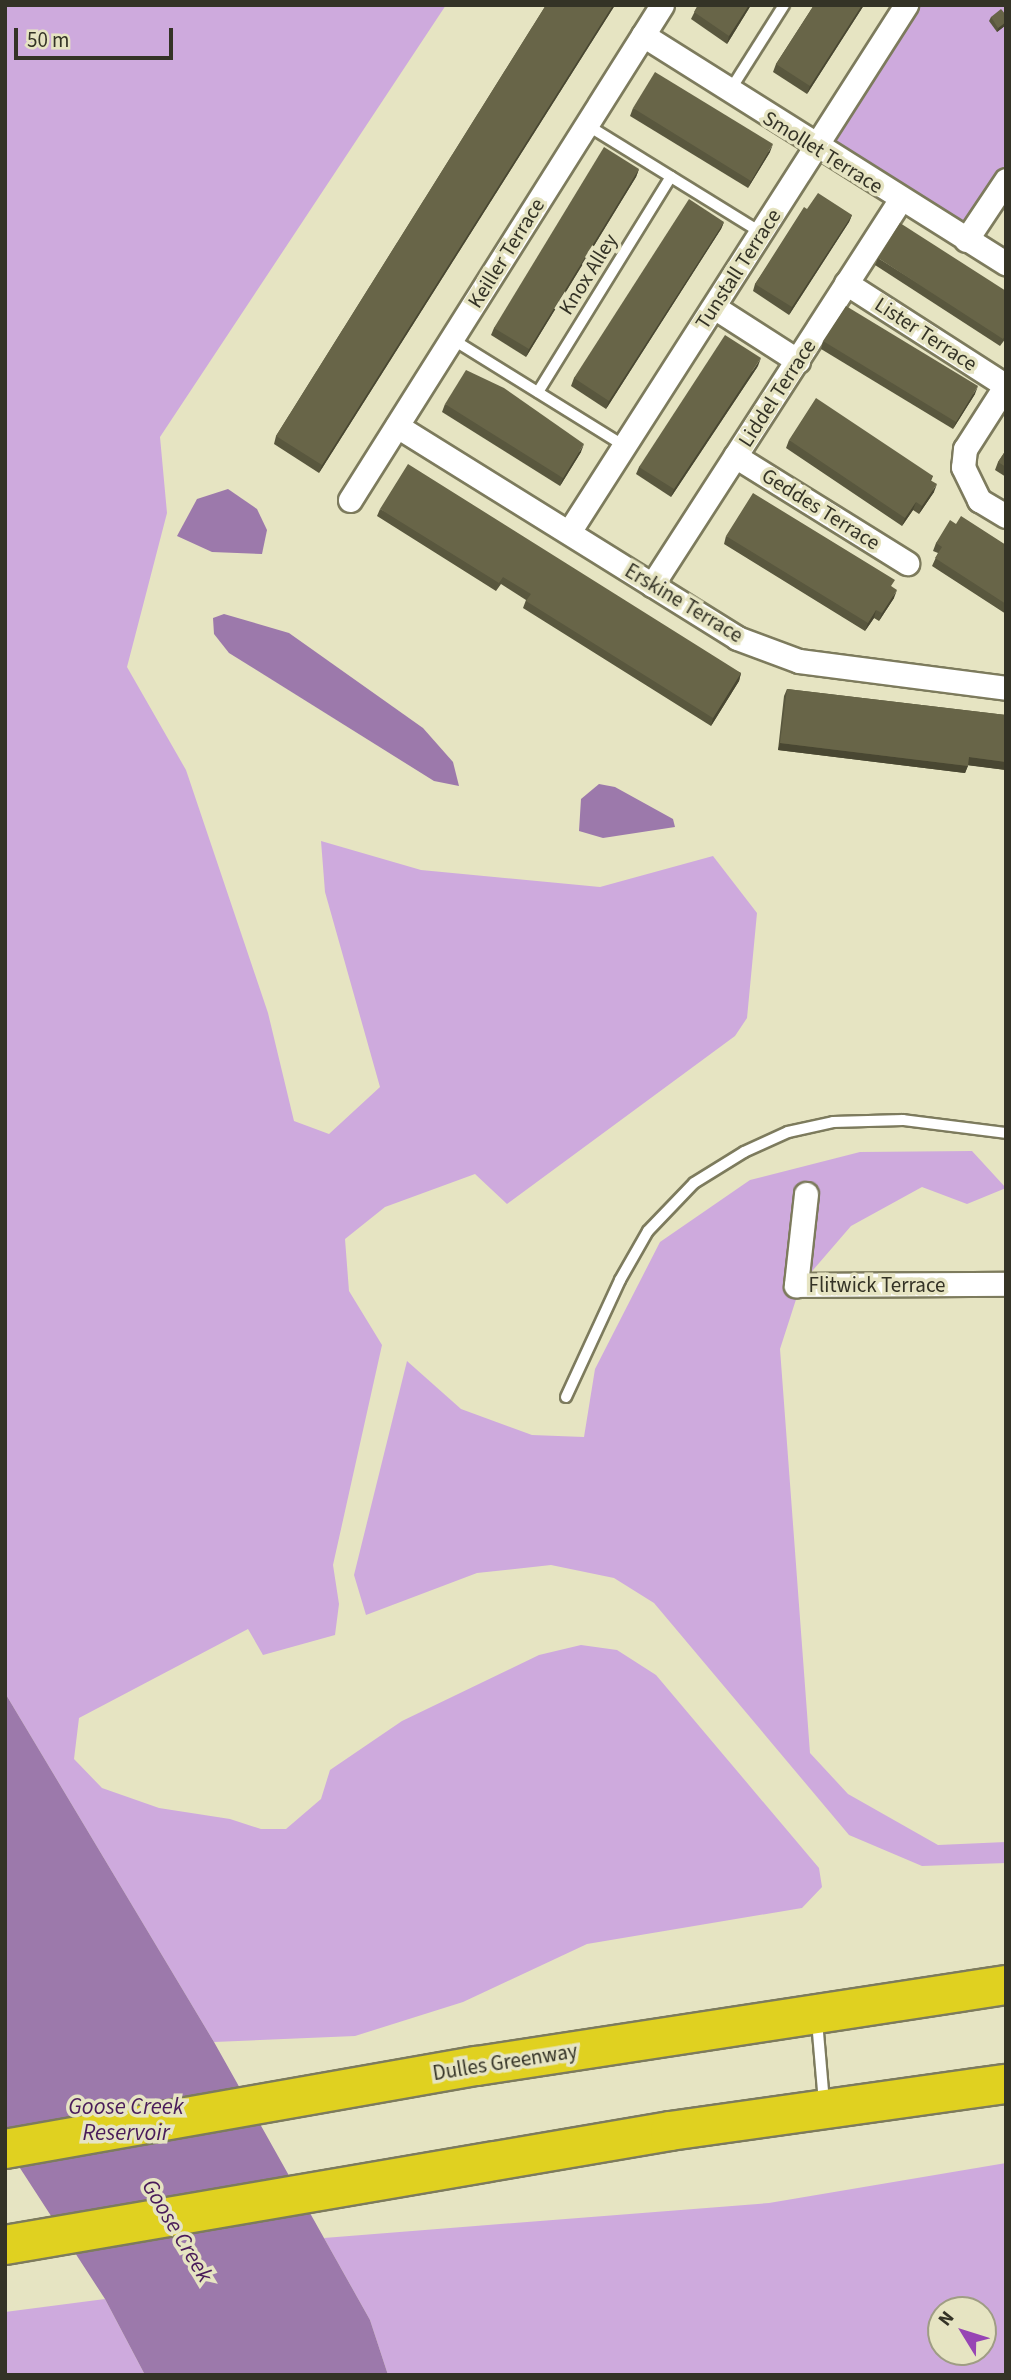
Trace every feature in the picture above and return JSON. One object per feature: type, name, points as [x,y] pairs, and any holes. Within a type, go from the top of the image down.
[{"type":"highway","name":"Dulles Greenway","points":[[5,2149],[477,2066],[816,2011],[1006,1985]]},
{"type":"highway","points":[[5,2245],[499,2160],[825,2109],[940,2096],[1006,2084]]},
{"type":"highway","points":[[940,2096],[1006,2095]]},
{"type":"street","name":"Keiller Terrace","points":[[350,500],[662,5]]},
{"type":"street","name":"Tunstall Terrace","points":[[569,533],[906,5]]},
{"type":"street","name":"Smollet Terrace","points":[[643,35],[815,147],[1006,264]]},
{"type":"street","points":[[966,240],[1006,180]]},
{"type":"street","name":"Liddel Terrace","points":[[652,585],[900,200]]},
{"type":"street","name":"Lister Terrace","points":[[846,283],[1006,385]]},
{"type":"street","points":[[714,307],[798,361]]},
{"type":"street","points":[[1006,385],[965,449],[963,467],[979,500],[1006,516]]},
{"type":"street","name":"Erskine Terrace","points":[[397,426],[737,638],[799,661],[1006,688]]},
{"type":"street","name":"Geddes Terrace","points":[[735,456],[907,563]]},
{"type":"street","name":"Flitwick Terrace","points":[[806,1195],[796,1285],[1006,1284]]},
{"type":"lane","points":[[729,92],[783,5]]},
{"type":"lane","points":[[587,125],[762,233]]},
{"type":"lane","name":"Knox Alley","points":[[538,392],[671,177]]},
{"type":"lane","points":[[452,339],[624,445]]},
{"type":"lane","points":[[566,1397],[620,1280],[648,1231],[694,1184],[744,1152],[788,1132],[833,1122],[903,1120],[1006,1132]]},
{"type":"lane","points":[[816,2011],[825,2109]]},
{"type":"shaded area","points":[[5,5],[446,5],[160,437],[167,513],[127,667],[186,770],[268,1013],[294,1121],[329,1134],[380,1087],[325,892],[321,841],[421,870],[600,887],[713,856],[757,913],[747,1018],[735,1036],[507,1204],[475,1174],[385,1207],[345,1239],[349,1291],[382,1345],[333,1565],[339,1604],[335,1635],[263,1655],[248,1629],[79,1718],[74,1759],[102,1788],[159,1808],[230,1819],[261,1829],[286,1829],[321,1799],[330,1770],[402,1721],[539,1655],[581,1645],[617,1650],[656,1675],[819,1868],[822,1887],[802,1908],[587,1944],[463,2002],[355,2036],[214,2042],[5,1693]]},
{"type":"shaded area","points":[[906,5],[1006,5],[1006,180],[966,240],[815,147]]},
{"type":"shaded area","points":[[972,1151],[1006,1188],[967,1204],[922,1187],[851,1226],[801,1284],[780,1349],[810,1753],[848,1794],[938,1845],[1006,1842],[1006,1863],[922,1866],[849,1835],[654,1603],[614,1578],[551,1565],[477,1573],[366,1615],[354,1575],[407,1361],[461,1409],[532,1435],[584,1437],[595,1369],[660,1242],[750,1180],[860,1152]]},
{"type":"shaded area","points":[[1006,2163],[1006,2375],[388,2375],[370,2320],[324,2238],[769,2203]]},
{"type":"shaded area","points":[[105,2299],[145,2375],[5,2375],[5,2312]]},
{"type":"water","points":[[228,489],[257,509],[267,530],[262,554],[212,552],[177,536],[197,499]]},
{"type":"water","points":[[224,614],[289,633],[423,728],[453,762],[459,786],[434,781],[229,653],[214,634],[213,618]]},
{"type":"water","points":[[599,784],[615,787],[673,819],[675,827],[603,838],[579,831],[581,799]]},
{"type":"water","name":"Goose Creek Reservoir","points":[[5,1693],[214,2042],[370,2320],[388,2375],[145,2375],[105,2299],[5,2145]]},
{"type":"building","points":[[546,5],[613,5],[322,465],[276,436]]},
{"type":"building","points":[[698,5],[749,5],[729,36],[694,12]]},
{"type":"building","points":[[814,5],[862,5],[810,86],[776,64]]},
{"type":"building","points":[[1001,9],[1006,15],[1006,22],[998,28],[991,17]]},
{"type":"building","points":[[655,72],[773,144],[751,181],[633,108]]},
{"type":"building","points":[[604,147],[639,169],[529,349],[494,328]]},
{"type":"building","points":[[818,193],[852,215],[792,307],[755,284],[804,207],[807,209]]},
{"type":"building","points":[[689,199],[724,222],[609,401],[574,378]]},
{"type":"building","points":[[900,223],[1006,291],[1006,334],[1003,339],[878,258]]},
{"type":"building","points":[[846,306],[978,386],[956,422],[823,341]]},
{"type":"building","points":[[725,335],[761,358],[674,489],[639,467]]},
{"type":"building","points":[[466,370],[504,388],[584,444],[563,478],[445,404]]},
{"type":"building","points":[[816,398],[933,476],[930,480],[937,484],[922,506],[916,502],[905,518],[789,440]]},
{"type":"building","points":[[1006,450],[1006,467],[998,462]]},
{"type":"building","points":[[408,464],[741,673],[713,718],[526,601],[531,594],[503,577],[499,583],[380,509]]},
{"type":"building","points":[[753,493],[895,580],[891,586],[897,590],[882,613],[876,610],[868,623],[726,536]]},
{"type":"building","points":[[961,516],[1006,545],[1006,604],[935,558],[942,547],[936,543],[950,520],[956,524]]},
{"type":"building","points":[[787,689],[1006,715],[1006,762],[969,757],[968,766],[780,743]]},
{"type":"water label","name":"Goose Creek","points":[[177,2231]]}]
